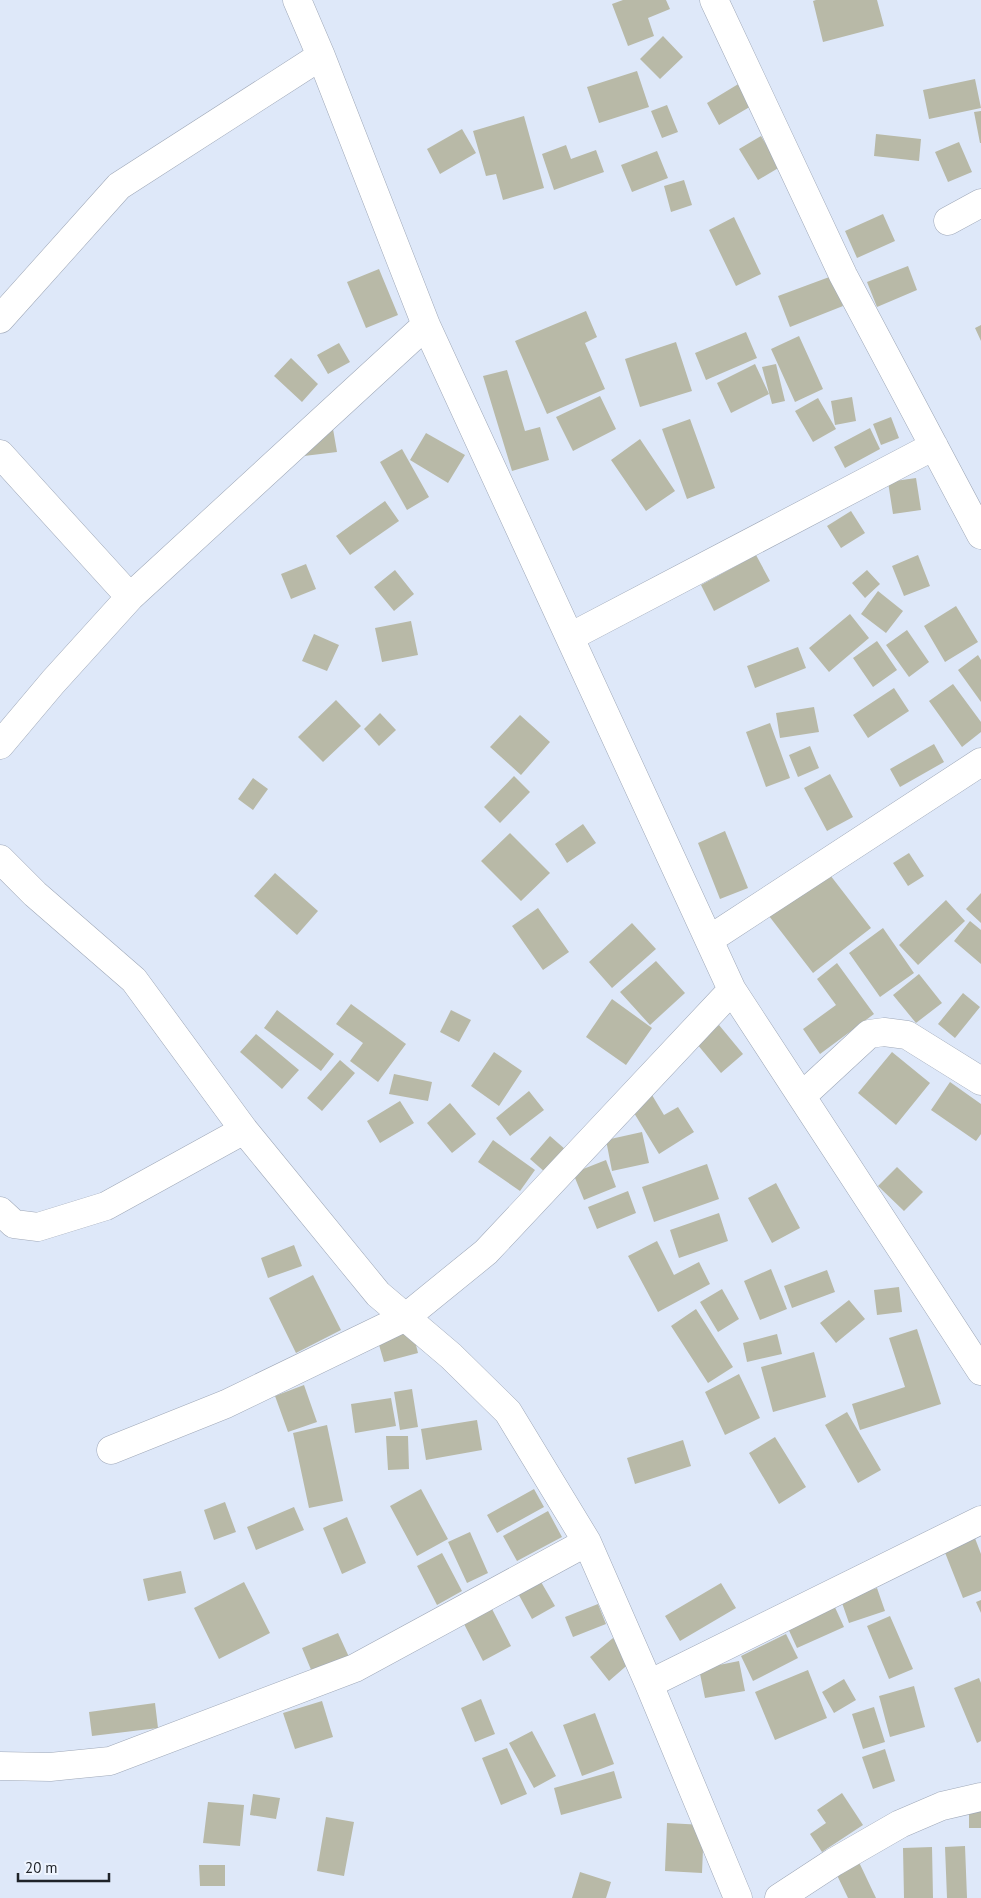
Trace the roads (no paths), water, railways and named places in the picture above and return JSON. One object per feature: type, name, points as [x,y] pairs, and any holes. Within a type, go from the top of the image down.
[{"type":"street","points":[[297,0],[321,56],[426,324],[732,990],[981,1371]]},
{"type":"street","points":[[714,0],[843,275],[981,535]]},
{"type":"street","points":[[0,319],[120,186],[321,56]]},
{"type":"street","points":[[948,221],[981,203]]},
{"type":"street","points":[[0,745],[53,682],[130,597],[426,324]]},
{"type":"street","points":[[570,636],[934,446]]},
{"type":"street","points":[[0,454],[130,597]]},
{"type":"street","points":[[710,939],[981,762]]},
{"type":"street","points":[[0,859],[35,894],[134,980],[244,1130],[378,1294],[451,1356],[508,1412],[587,1542],[649,1684],[738,1898]]},
{"type":"street","points":[[111,1450],[226,1404],[406,1317],[486,1252],[732,990]]},
{"type":"street","points":[[802,1096],[869,1034],[884,1032],[907,1035],[981,1081]]},
{"type":"street","points":[[0,1211],[14,1224],[38,1227],[106,1206],[244,1130]]},
{"type":"street","points":[[649,1684],[981,1520]]},
{"type":"street","points":[[0,1766],[50,1767],[110,1761],[346,1671],[587,1542]]},
{"type":"street","points":[[779,1898],[834,1862],[900,1824],[942,1806],[981,1797]]}]
